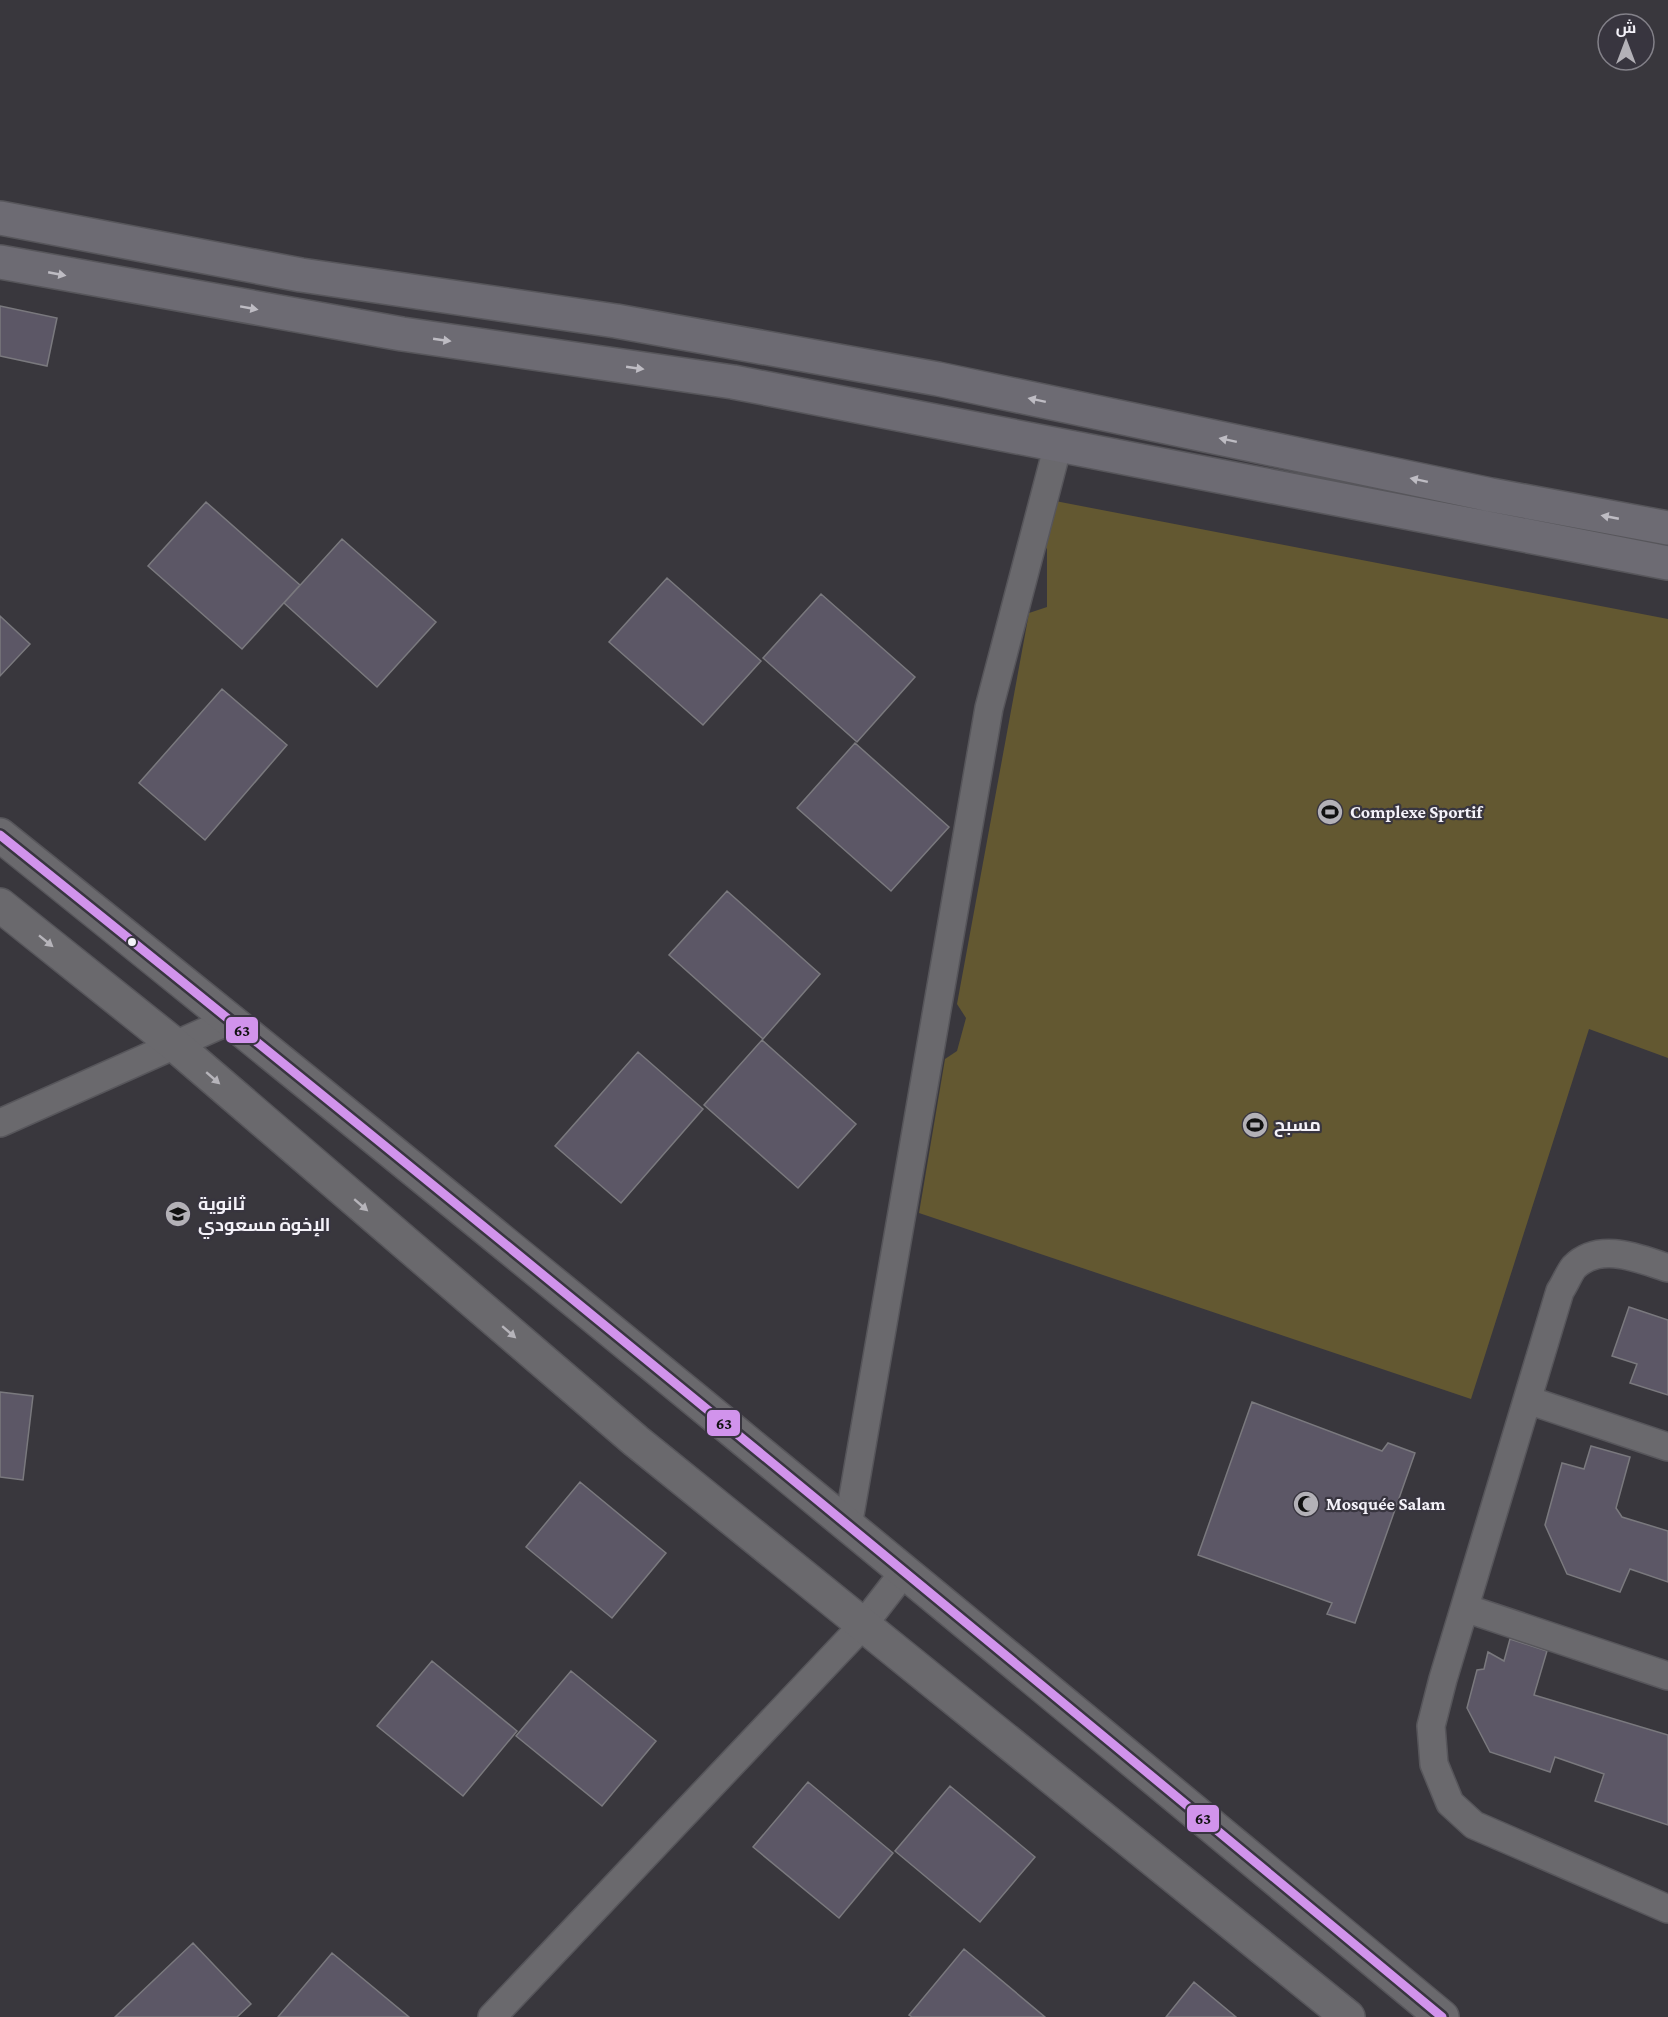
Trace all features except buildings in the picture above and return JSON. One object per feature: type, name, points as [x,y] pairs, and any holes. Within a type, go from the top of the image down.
[{"type":"main road","points":[[0,218],[301,275],[616,321],[938,379],[1491,495],[1668,528]]},
{"type":"main road","points":[[0,262],[402,334],[733,382],[1668,563]]},
{"type":"street","points":[[848,1526],[989,708],[1058,445]]},
{"type":"street","points":[[0,835],[231,1020],[1442,2017]]},
{"type":"street","points":[[0,905],[175,1045],[636,1441],[1348,2017]]},
{"type":"street","points":[[0,1124],[231,1020]]},
{"type":"street","points":[[1668,1268],[1622,1253],[1593,1257],[1575,1266],[1560,1291],[1431,1726],[1434,1764],[1450,1803],[1474,1825],[1668,1909]]},
{"type":"street","points":[[1528,1400],[1668,1447]]},
{"type":"street","points":[[492,2017],[863,1625],[904,1572]]},
{"type":"street","points":[[1465,1608],[1668,1676]]},
{"type":"shaded area","name":"Complexe Sportif","points":[[1050,500],[1668,619],[1668,1058],[1589,1029],[1471,1399],[919,1213],[945,1059],[957,1051],[966,1018],[957,1004],[1029,613],[1047,607],[1047,549],[1038,537]]},
{"type":"transit line","name":"63","points":[[0,835],[724,1423],[1442,2017]]},
{"type":"place","name":"Complexe Sportif","points":[[1330,812]]},
{"type":"place","name":"مسبح","points":[[1255,1125]]},
{"type":"place","name":"ثانوية الإخوة مسعودي","points":[[178,1214]]},
{"type":"place","name":"Mosquée Salam","points":[[1306,1504]]}]
